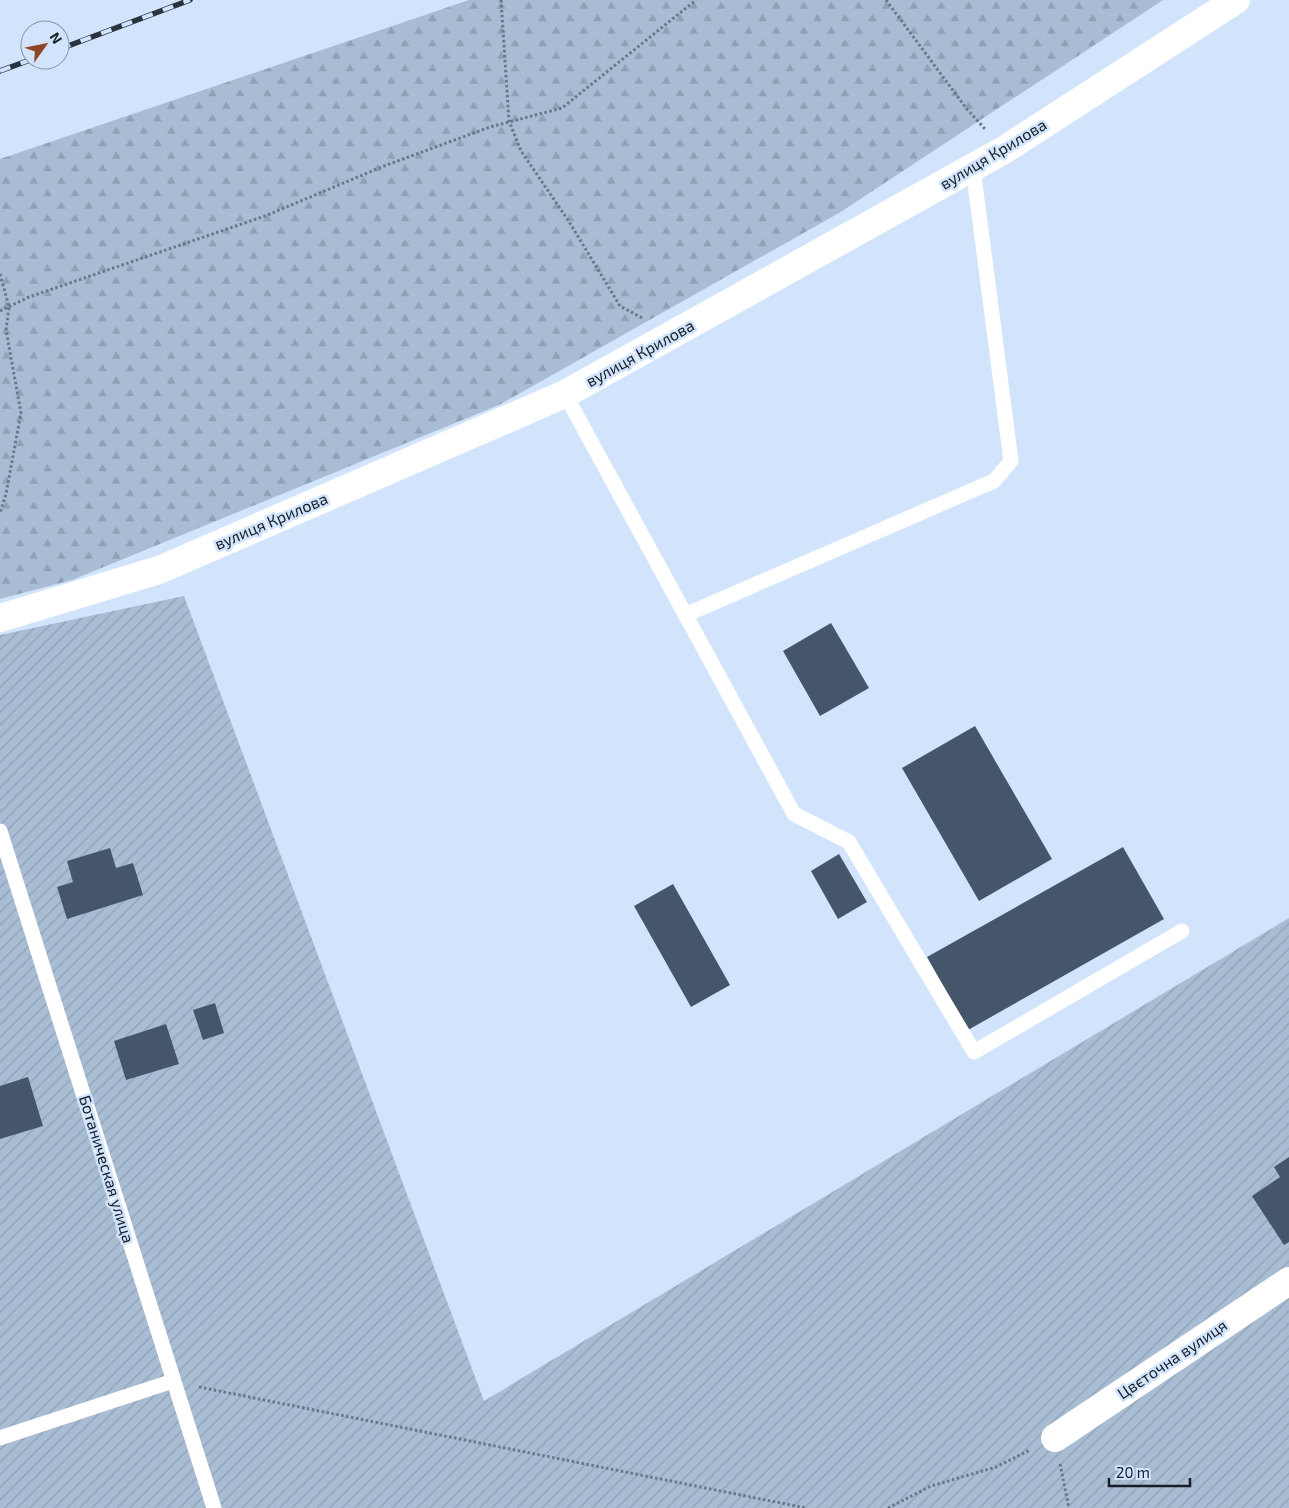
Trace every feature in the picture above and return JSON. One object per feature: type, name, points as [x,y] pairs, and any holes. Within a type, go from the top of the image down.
[{"type":"street","name":"вулиця Крилова","points":[[0,618],[159,570],[565,394],[1004,150],[1236,0]]},
{"type":"street","name":"Цвєточна вулиця","points":[[1055,1438],[1289,1281]]},
{"type":"lane","points":[[685,615],[994,481],[1011,461],[973,168]]},
{"type":"lane","points":[[565,394],[794,814],[849,842],[974,1052],[1182,931]]},
{"type":"lane","name":"Ботаническая улица","points":[[0,831],[214,1508]]},
{"type":"lane","points":[[0,1438],[173,1382]]},
{"type":"path","points":[[501,0],[510,121],[521,151],[568,220],[620,306],[673,334]]},
{"type":"path","points":[[0,311],[29,297],[265,216],[384,166],[490,127],[562,108],[696,0]]},
{"type":"path","points":[[886,0],[966,108],[1004,150]]},
{"type":"path","points":[[0,274],[9,307],[6,330],[21,413],[6,494],[0,513]]},
{"type":"path","points":[[173,1382],[806,1508]]},
{"type":"path","points":[[888,1508],[931,1486],[996,1468],[1055,1438],[1069,1508]]},
{"type":"green space","points":[[469,0],[1163,0],[839,213],[499,405],[72,580],[0,599],[0,159]]},
{"type":"green space","points":[[184,596],[484,1401],[1289,918],[1289,1508],[0,1508],[0,635]]},
{"type":"building","points":[[831,623],[869,688],[820,716],[783,651]]},
{"type":"building","points":[[975,726],[1052,859],[979,901],[902,768]]},
{"type":"building","points":[[1123,847],[1164,919],[968,1030],[927,957]]},
{"type":"building","points":[[110,848],[116,868],[133,863],[143,895],[67,919],[57,887],[73,882],[67,861]]},
{"type":"building","points":[[839,854],[867,902],[838,919],[811,871]]},
{"type":"building","points":[[673,884],[730,985],[691,1007],[634,906]]},
{"type":"building","points":[[215,1003],[224,1033],[203,1040],[193,1010]]},
{"type":"building","points":[[166,1024],[179,1064],[126,1080],[114,1041]]},
{"type":"building","points":[[28,1077],[43,1126],[0,1139],[0,1086]]},
{"type":"building","points":[[1289,1157],[1289,1242],[1284,1245],[1252,1196],[1280,1177],[1274,1167]]},
{"type":"railway","points":[[70,45],[190,0]]},
{"type":"railway","points":[[0,71],[20,64]]}]
